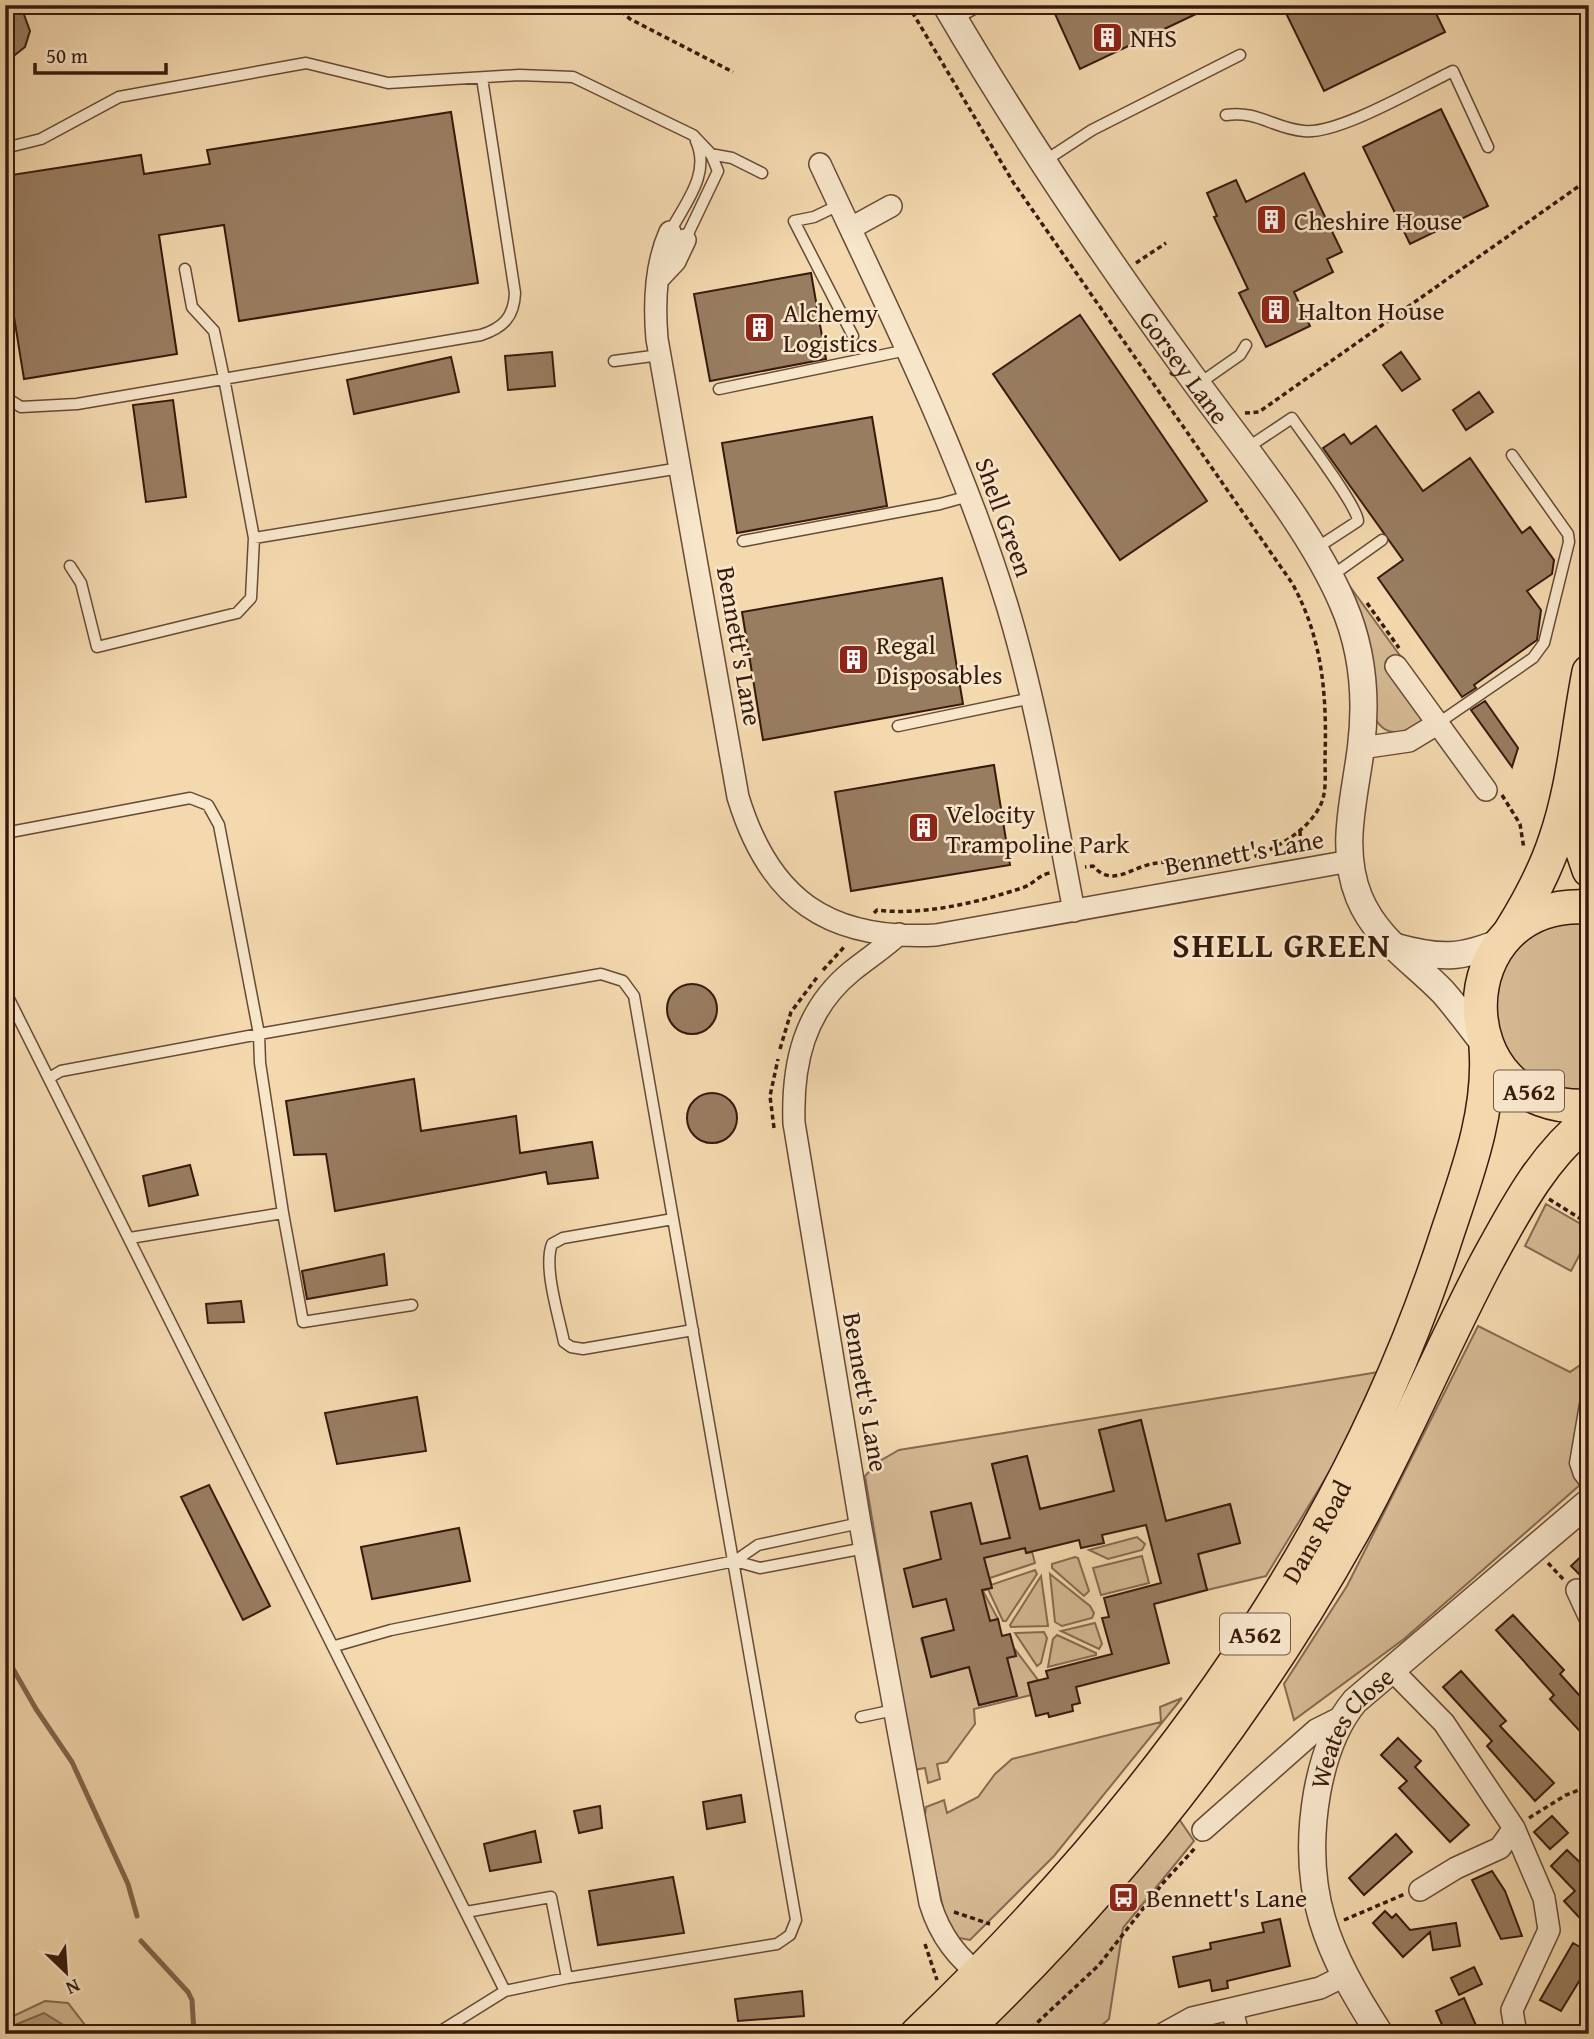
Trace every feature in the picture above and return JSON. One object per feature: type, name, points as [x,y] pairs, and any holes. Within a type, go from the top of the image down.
[{"type":"main road","name":"A562","points":[[1589,672],[1570,780],[1556,840],[1542,876],[1481,983],[1479,1010],[1485,1046],[1510,1077],[1535,1095],[1564,1105],[1589,1106]]},
{"type":"main road","name":"A562","points":[[1570,780],[1577,835],[1589,870]]},
{"type":"main road","points":[[1506,938],[1527,921],[1551,911],[1589,907]]},
{"type":"main road","name":"Dans Road","points":[[961,2034],[992,1983],[1073,1874],[1164,1765],[1245,1650],[1302,1557],[1375,1416],[1433,1277],[1471,1159],[1485,1103],[1485,1046]]},
{"type":"main road","name":"Dans Road","points":[[917,2034],[992,1983],[1144,1840],[1271,1668],[1355,1528],[1461,1311],[1529,1186],[1563,1143],[1589,1120]]},
{"type":"street","name":"Gorsey Lane","points":[[950,13],[1043,163],[1244,449],[1330,577],[1351,626],[1362,672],[1361,748],[1349,818],[1350,861],[1365,908],[1394,947],[1441,991],[1485,1046]]},
{"type":"street","name":"Shell Green","points":[[820,164],[907,350],[969,496],[1006,604],[1032,698],[1074,911]]},
{"type":"street","points":[[851,228],[891,206]]},
{"type":"street","name":"Bennett's Lane","points":[[678,236],[660,254],[656,323],[660,355],[738,797],[754,844],[778,881],[808,907],[843,924],[899,934],[936,934],[1350,861]]},
{"type":"street","points":[[1396,666],[1486,790]]},
{"type":"street","points":[[1361,748],[1409,741],[1437,724]]},
{"type":"street","name":"Bennett's Lane","points":[[899,934],[851,972],[815,1013],[800,1052],[793,1099],[799,1159],[864,1548],[934,1915],[952,1949],[992,1983]]},
{"type":"street","points":[[1394,947],[1451,957],[1466,955],[1506,938]]},
{"type":"street","name":"Weates Close","points":[[1380,2034],[1344,1976],[1324,1928],[1312,1879],[1311,1828],[1322,1768],[1340,1718],[1355,1701],[1589,1502]]},
{"type":"street","points":[[1577,1590],[1589,1616]]},
{"type":"street","points":[[1392,1670],[1444,1723],[1514,1828],[1544,1898],[1549,1930],[1512,2010],[1516,2034]]},
{"type":"street","points":[[1203,1830],[1316,1730],[1340,1718]]},
{"type":"street","points":[[1420,1890],[1455,1868],[1500,1847],[1514,1828]]},
{"type":"street","points":[[1163,2034],[1192,2018],[1320,1988],[1344,1976]]},
{"type":"street","points":[[1232,2009],[1238,2034]]},
{"type":"lane","points":[[950,13],[981,5]]},
{"type":"lane","points":[[1043,163],[1092,130],[1240,55]]},
{"type":"lane","points":[[5,148],[41,139],[119,97],[306,63],[388,83],[519,75],[573,77],[693,135],[707,155],[732,158],[762,173]]},
{"type":"lane","points":[[1226,115],[1244,112],[1304,131],[1336,126],[1453,71],[1488,147]]},
{"type":"lane","points":[[5,397],[21,407],[77,404],[481,335],[503,326],[514,305],[515,293],[482,78]]},
{"type":"lane","name":"Bennett's Lane","points":[[707,155],[717,163],[714,183],[678,236],[701,173],[707,155]]},
{"type":"lane","points":[[839,205],[814,217],[794,221],[853,336]]},
{"type":"lane","points":[[70,566],[81,583],[97,647],[237,613],[251,598],[254,538],[224,378],[214,331],[192,307],[185,269]]},
{"type":"lane","points":[[1197,385],[1240,355],[1246,345]]},
{"type":"lane","points":[[719,389],[907,350]]},
{"type":"lane","points":[[614,361],[660,355]]},
{"type":"lane","points":[[1244,449],[1292,418],[1358,516],[1358,521],[1314,550]]},
{"type":"lane","points":[[1437,724],[1534,658],[1544,643],[1569,542],[1568,534],[1512,455]]},
{"type":"lane","points":[[254,538],[680,468]]},
{"type":"lane","points":[[743,541],[940,504],[969,496]]},
{"type":"lane","points":[[1330,577],[1382,540]]},
{"type":"lane","points":[[898,726],[1032,698]]},
{"type":"lane","points":[[5,833],[190,798],[208,805],[219,825],[259,1034],[260,1063],[303,1322],[412,1306]]},
{"type":"lane","points":[[49,1078],[61,1071],[601,974],[623,981],[634,996],[796,1920],[790,1935],[777,1944],[567,1978],[505,1991],[436,2034]]},
{"type":"lane","points":[[5,991],[335,1646],[505,1991]]},
{"type":"lane","points":[[130,1238],[283,1213]]},
{"type":"lane","points":[[674,1219],[563,1238],[552,1244],[549,1252],[553,1289],[564,1342],[571,1347],[583,1349],[694,1330]]},
{"type":"lane","points":[[1589,1381],[1575,1463],[1578,1475],[1589,1488]]},
{"type":"lane","points":[[335,1646],[391,1630],[735,1561],[758,1545],[860,1523]]},
{"type":"lane","points":[[735,1561],[760,1568],[864,1548]]},
{"type":"lane","points":[[861,1717],[894,1710]]},
{"type":"lane","points":[[466,1912],[551,1897],[567,1978]]},
{"type":"path","points":[[574,5],[593,13],[617,6],[637,23],[733,72]]},
{"type":"path","points":[[908,5],[1013,182],[1292,583],[1305,606],[1317,642],[1325,706],[1324,793],[1319,808],[1307,824],[1255,856],[1152,864],[1114,877],[1102,874],[1093,866]]},
{"type":"path","points":[[1222,419],[1232,412],[1259,412],[1589,179]]},
{"type":"path","points":[[1119,274],[1166,243]]},
{"type":"path","points":[[1363,596],[1407,658],[1396,666]]},
{"type":"path","points":[[1486,790],[1499,790],[1520,824],[1524,850]]},
{"type":"path","points":[[877,910],[928,909],[976,899],[1023,888],[1039,875]]},
{"type":"path","points":[[1544,1196],[1589,1224]]},
{"type":"path","points":[[1536,1548],[1563,1579],[1577,1590]]},
{"type":"path","points":[[1514,1828],[1566,1795],[1589,1786]]},
{"type":"path","points":[[1025,2034],[1099,1965],[1163,1883],[1206,1837],[1203,1830]]},
{"type":"path","points":[[1324,1928],[1396,1896],[1420,1890]]},
{"type":"path","points":[[948,1909],[994,1925]]},
{"type":"shaded area","points":[[1346,581],[1401,657],[1385,668],[1424,722],[1404,732],[1391,732],[1375,718]]},
{"type":"shaded area","points":[[1589,922],[1589,1092],[1560,1090],[1529,1076],[1512,1059],[1501,1038],[1496,1015],[1497,991],[1504,968],[1517,949],[1537,933],[1562,924]]},
{"type":"shaded area","points":[[1546,1204],[1586,1227],[1589,1237],[1571,1271],[1525,1246]]},
{"type":"shaded area","points":[[1478,1326],[1570,1372],[1589,1359],[1589,1477],[1404,1639],[1294,1720],[1284,1684],[1347,1586]]},
{"type":"shaded area","points":[[1397,1369],[1378,1392],[1266,1576],[1207,1590],[1198,1554],[1240,1543],[1230,1504],[1152,1525],[1164,1515],[1141,1420],[1099,1430],[1114,1491],[1040,1509],[1027,1456],[992,1464],[1010,1538],[1003,1539],[1006,1552],[1025,1548],[1027,1553],[1032,1552],[1035,1563],[990,1578],[991,1585],[1035,1570],[1037,1574],[1006,1621],[1003,1621],[988,1589],[983,1591],[998,1619],[990,1621],[987,1611],[952,1620],[954,1630],[921,1639],[932,1677],[969,1667],[979,1705],[1016,1696],[1007,1658],[1016,1656],[1014,1648],[1038,1680],[1028,1683],[1031,1695],[974,1709],[975,1724],[947,1762],[937,1764],[940,1779],[928,1783],[925,1768],[914,1770],[865,1476],[878,1462],[899,1450]]},
{"type":"shaded area","points":[[1137,1537],[1145,1544],[1142,1550],[1108,1559],[1089,1550]]},
{"type":"shaded area","points":[[1142,1556],[1149,1583],[1101,1595],[1093,1568]]},
{"type":"shaded area","points":[[1078,1558],[1089,1591],[1084,1596],[1052,1568],[1052,1564]]},
{"type":"shaded area","points":[[1050,1574],[1090,1606],[1094,1613],[1092,1618],[1062,1626],[1055,1622]]},
{"type":"shaded area","points":[[1041,1576],[1048,1626],[1011,1627],[1010,1625]]},
{"type":"shaded area","points":[[1095,1623],[1102,1644],[1099,1649],[1061,1631]]},
{"type":"shaded area","points":[[1044,1632],[1047,1638],[1041,1663],[1037,1666],[1015,1633]]},
{"type":"shaded area","points":[[1057,1635],[1096,1655],[1048,1667],[1053,1639]]},
{"type":"shaded area","points":[[1182,1698],[1054,1856],[970,1940],[954,1937],[948,1931],[924,1821],[926,1807],[944,1800],[947,1813],[978,1797],[995,1774],[1012,1759],[1161,1722],[1160,1707]]},
{"type":"shaded area","points":[[1179,1819],[1194,1841],[1123,1928],[1109,2019],[1092,2034],[964,2034]]},
{"type":"shaded area","points":[[45,2001],[68,2003],[92,2034],[5,2034],[5,2020]]},
{"type":"shaded area","points":[[44,2013],[78,2034],[5,2034],[7,2028]]},
{"type":"building","points":[[5,5],[17,5],[22,9],[30,31],[25,47],[5,63]]},
{"type":"building","name":"NHS","points":[[1051,5],[1215,5],[1080,69]]},
{"type":"building","points":[[1282,5],[1432,5],[1445,32],[1324,91]]},
{"type":"building","points":[[1441,109],[1488,206],[1410,244],[1363,147]]},
{"type":"building","points":[[451,112],[478,283],[239,321],[224,225],[159,235],[177,354],[24,379],[5,261],[5,176],[141,155],[144,174],[210,164],[207,150]]},
{"type":"building","points":[[1304,173],[1342,252],[1327,259],[1333,272],[1294,292],[1310,326],[1266,347],[1239,293],[1248,289],[1214,217],[1217,216],[1207,193],[1236,180],[1246,202]]},
{"type":"building","name":"Alchemy Logistics","points":[[811,273],[826,359],[710,381],[694,294]]},
{"type":"building","points":[[1080,315],[1207,501],[1120,560],[993,374]]},
{"type":"building","points":[[552,352],[555,386],[508,390],[505,356]]},
{"type":"building","points":[[1401,352],[1420,379],[1402,391],[1383,365]]},
{"type":"building","points":[[451,357],[459,392],[354,414],[347,380]]},
{"type":"building","points":[[1479,392],[1493,412],[1466,430],[1453,410]]},
{"type":"building","points":[[173,400],[186,497],[146,502],[133,405]]},
{"type":"building","points":[[872,417],[887,506],[737,533],[722,443]]},
{"type":"building","points":[[1376,426],[1423,491],[1470,458],[1522,533],[1530,527],[1554,560],[1552,574],[1527,591],[1541,610],[1537,640],[1474,685],[1476,688],[1462,697],[1378,578],[1403,560],[1323,448],[1344,434],[1351,444]]},
{"type":"building","name":"Regal Disposables","points":[[942,578],[963,704],[763,740],[742,612]]},
{"type":"building","points":[[1485,701],[1518,748],[1512,767],[1471,710]]},
{"type":"building","name":"Velocity Trampoline Park","points":[[994,765],[1010,865],[851,891],[835,792]]},
{"type":"building","points":[[692,984],[710,991],[717,1009],[710,1027],[692,1034],[674,1027],[667,1009],[674,991]]},
{"type":"building","points":[[414,1079],[421,1131],[516,1116],[520,1153],[592,1142],[598,1178],[548,1184],[546,1172],[335,1211],[326,1154],[294,1155],[286,1101]]},
{"type":"building","points":[[712,1093],[730,1100],[737,1118],[730,1136],[712,1143],[694,1136],[687,1118],[694,1100]]},
{"type":"building","points":[[190,1165],[198,1195],[149,1206],[143,1176]]},
{"type":"building","points":[[384,1254],[387,1285],[307,1299],[302,1271]]},
{"type":"building","points":[[241,1301],[244,1322],[208,1323],[206,1304]]},
{"type":"building","points":[[417,1397],[426,1451],[337,1464],[325,1413]]},
{"type":"building","points":[[1141,1420],[1166,1521],[1230,1504],[1240,1543],[1198,1554],[1207,1590],[1154,1604],[1169,1663],[1076,1687],[1080,1703],[1072,1705],[1073,1711],[1049,1717],[1048,1713],[1036,1716],[1028,1683],[1048,1678],[1046,1671],[1112,1654],[1102,1618],[1109,1617],[1104,1598],[1161,1583],[1146,1525],[1102,1535],[1104,1543],[1081,1548],[1079,1540],[1026,1553],[1025,1548],[984,1558],[992,1588],[982,1590],[990,1621],[998,1619],[1002,1636],[1010,1634],[1016,1656],[1007,1658],[1017,1696],[979,1705],[969,1667],[931,1677],[922,1638],[954,1630],[946,1599],[913,1607],[904,1569],[941,1559],[931,1512],[971,1503],[981,1544],[1010,1538],[992,1464],[1027,1456],[1040,1509],[1114,1491],[1099,1430]]},
{"type":"building","points":[[209,1485],[270,1606],[243,1620],[181,1497]]},
{"type":"building","points":[[459,1528],[470,1581],[372,1599],[361,1547]]},
{"type":"building","points":[[1589,1549],[1589,1584],[1571,1566]]},
{"type":"building","points":[[1513,1615],[1564,1670],[1560,1674],[1589,1706],[1589,1741],[1550,1699],[1554,1695],[1496,1630]]},
{"type":"building","points":[[1461,1671],[1506,1721],[1500,1726],[1554,1783],[1535,1801],[1487,1746],[1492,1741],[1443,1687]]},
{"type":"building","points":[[1398,1738],[1421,1761],[1415,1767],[1469,1825],[1450,1842],[1399,1788],[1407,1781],[1381,1755]]},
{"type":"building","points":[[741,1795],[745,1822],[707,1829],[703,1802]]},
{"type":"building","points":[[600,1806],[602,1828],[579,1833],[574,1811]]},
{"type":"building","points":[[1552,1816],[1568,1833],[1550,1849],[1534,1832]]},
{"type":"building","points":[[535,1831],[541,1862],[490,1871],[484,1844]]},
{"type":"building","points":[[1396,1834],[1412,1852],[1364,1895],[1349,1878]]},
{"type":"building","points":[[1567,1850],[1586,1868],[1583,1871],[1589,1877],[1589,1928],[1564,1901],[1575,1891],[1551,1866]]},
{"type":"building","points":[[1492,1871],[1505,1891],[1522,1936],[1501,1939],[1472,1880]]},
{"type":"building","points":[[673,1877],[684,1933],[598,1945],[589,1891]]},
{"type":"building","points":[[1385,1911],[1392,1918],[1396,1914],[1410,1930],[1456,1923],[1460,1946],[1433,1950],[1430,1932],[1403,1957],[1373,1923]]},
{"type":"building","points":[[1280,1919],[1290,1966],[1227,1981],[1228,1988],[1212,1991],[1210,1980],[1179,1987],[1173,1957],[1211,1949],[1210,1943],[1264,1932],[1262,1923]]},
{"type":"building","points":[[1573,1943],[1589,1952],[1589,1965],[1561,2011],[1540,2000]]},
{"type":"building","points":[[1474,1967],[1482,1984],[1459,1995],[1451,1978]]},
{"type":"building","points":[[802,1991],[804,2016],[738,2021],[735,1999]]},
{"type":"building","points":[[1464,1998],[1478,2030],[1469,2034],[1446,2034],[1436,2011]]},
{"type":"waterway","points":[[5,1655],[36,1709],[72,1762],[128,1884],[137,1916]]},
{"type":"waterway","points":[[141,1941],[188,1992],[192,2000],[194,2034]]},
{"type":"place","name":"NHS","points":[[1107,37]]},
{"type":"place","name":"Cheshire House","points":[[1271,220]]},
{"type":"place","name":"Halton House","points":[[1275,310]]},
{"type":"place","name":"Alchemy Logistics","points":[[760,327]]},
{"type":"place","name":"Regal Disposables","points":[[853,659]]},
{"type":"place","name":"Velocity Trampoline Park","points":[[923,828]]},
{"type":"place","name":"Bennett's Lane","points":[[1123,1897]]},
{"type":"district","name":"SHELL GREEN","points":[[1282,945]]}]
